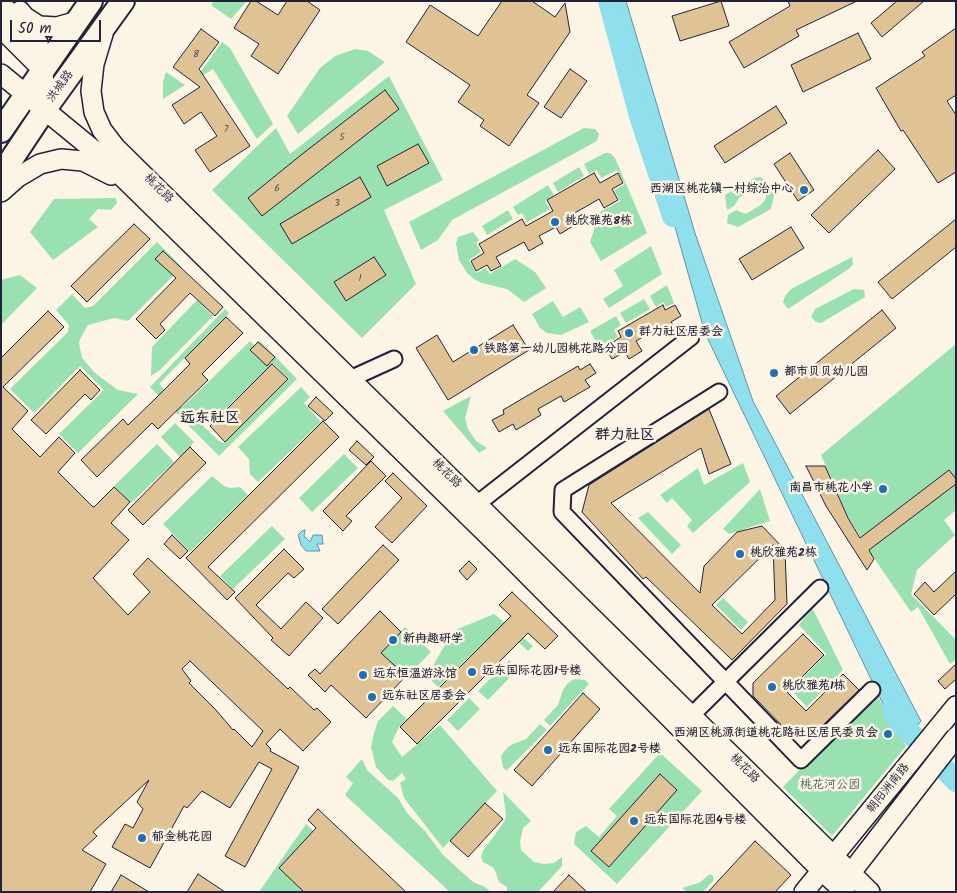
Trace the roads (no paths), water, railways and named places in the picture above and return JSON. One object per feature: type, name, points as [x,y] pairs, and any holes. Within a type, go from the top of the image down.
[{"type":"highway","name":"洪城路","points":[[1,131],[91,1]]},
{"type":"highway","name":"洪城路","points":[[1,175],[45,109],[123,1]]},
{"type":"main road","points":[[11,1],[25,17],[39,26],[57,27],[78,21]]},
{"type":"main road","points":[[1,4],[38,43],[43,70],[45,109]]},
{"type":"main road","name":"桃花路","points":[[106,24],[94,64],[91,91],[94,112],[102,130],[116,147],[691,716],[828,864],[843,886],[870,892]]},
{"type":"main road","points":[[3,36],[43,70]]},
{"type":"main road","points":[[1,61],[27,92]]},
{"type":"main road","points":[[1,74],[27,92]]},
{"type":"main road","name":"桃花路","points":[[27,92],[101,156],[502,549],[828,864]]},
{"type":"main road","points":[[1,192],[18,177],[40,164],[61,159],[83,161],[102,169],[139,193]]},
{"type":"main road","name":"朝阳洲南路","points":[[804,892],[954,709]]},
{"type":"main road","name":"朝阳洲南路","points":[[843,886],[956,737]]},
{"type":"street","points":[[477,504],[691,337]]},
{"type":"street","points":[[350,379],[394,359]]},
{"type":"street","points":[[719,392],[563,490],[562,512],[801,760],[872,690]]},
{"type":"street","points":[[691,716],[820,588]]},
{"type":"water","points":[[611,1],[626,1],[695,233],[753,401],[921,721],[907,739],[894,727],[705,333]]},
{"type":"water","points":[[305,530],[304,536],[310,542],[313,535],[322,535],[323,544],[317,544],[320,551],[306,551],[301,545],[298,535]]},
{"type":"waterway","points":[[609,1],[640,116],[673,216]]},
{"type":"waterway","points":[[893,710],[899,721],[956,781]]},
{"type":"place","name":"西湖区桃花镇一村综治中心","points":[[804,190]]},
{"type":"place","name":"桃欣雅苑8栋","points":[[555,222]]},
{"type":"place","name":"群力社区居委会","points":[[629,333]]},
{"type":"place","name":"铁路第一幼儿园桃花路分园","points":[[474,350]]},
{"type":"place","name":"都市贝贝幼儿园","points":[[774,373]]},
{"type":"place","name":"南昌市桃花小学","points":[[883,489]]},
{"type":"place","name":"桃欣雅苑2栋","points":[[740,554]]},
{"type":"place","name":"新冉趣研学","points":[[393,640]]},
{"type":"place","name":"远东国际花园1号楼","points":[[472,672]]},
{"type":"place","name":"远东恒温游泳馆","points":[[363,675]]},
{"type":"place","name":"桃欣雅苑1栋","points":[[772,687]]},
{"type":"place","name":"远东社区居委会","points":[[372,697]]},
{"type":"place","name":"西湖区桃源街道桃花路社区居民委员会","points":[[888,734]]},
{"type":"place","name":"远东国际花园2号楼","points":[[548,750]]},
{"type":"place","name":"远东国际花园4号楼","points":[[634,821]]},
{"type":"place","name":"郁金桃花园","points":[[142,838]]},
{"type":"district","name":"远东社区","points":[[210,419]]},
{"type":"district","name":"群力社区","points":[[625,436]]},
{"type":"park label","name":"桃花河公园","points":[[830,786]]}]
